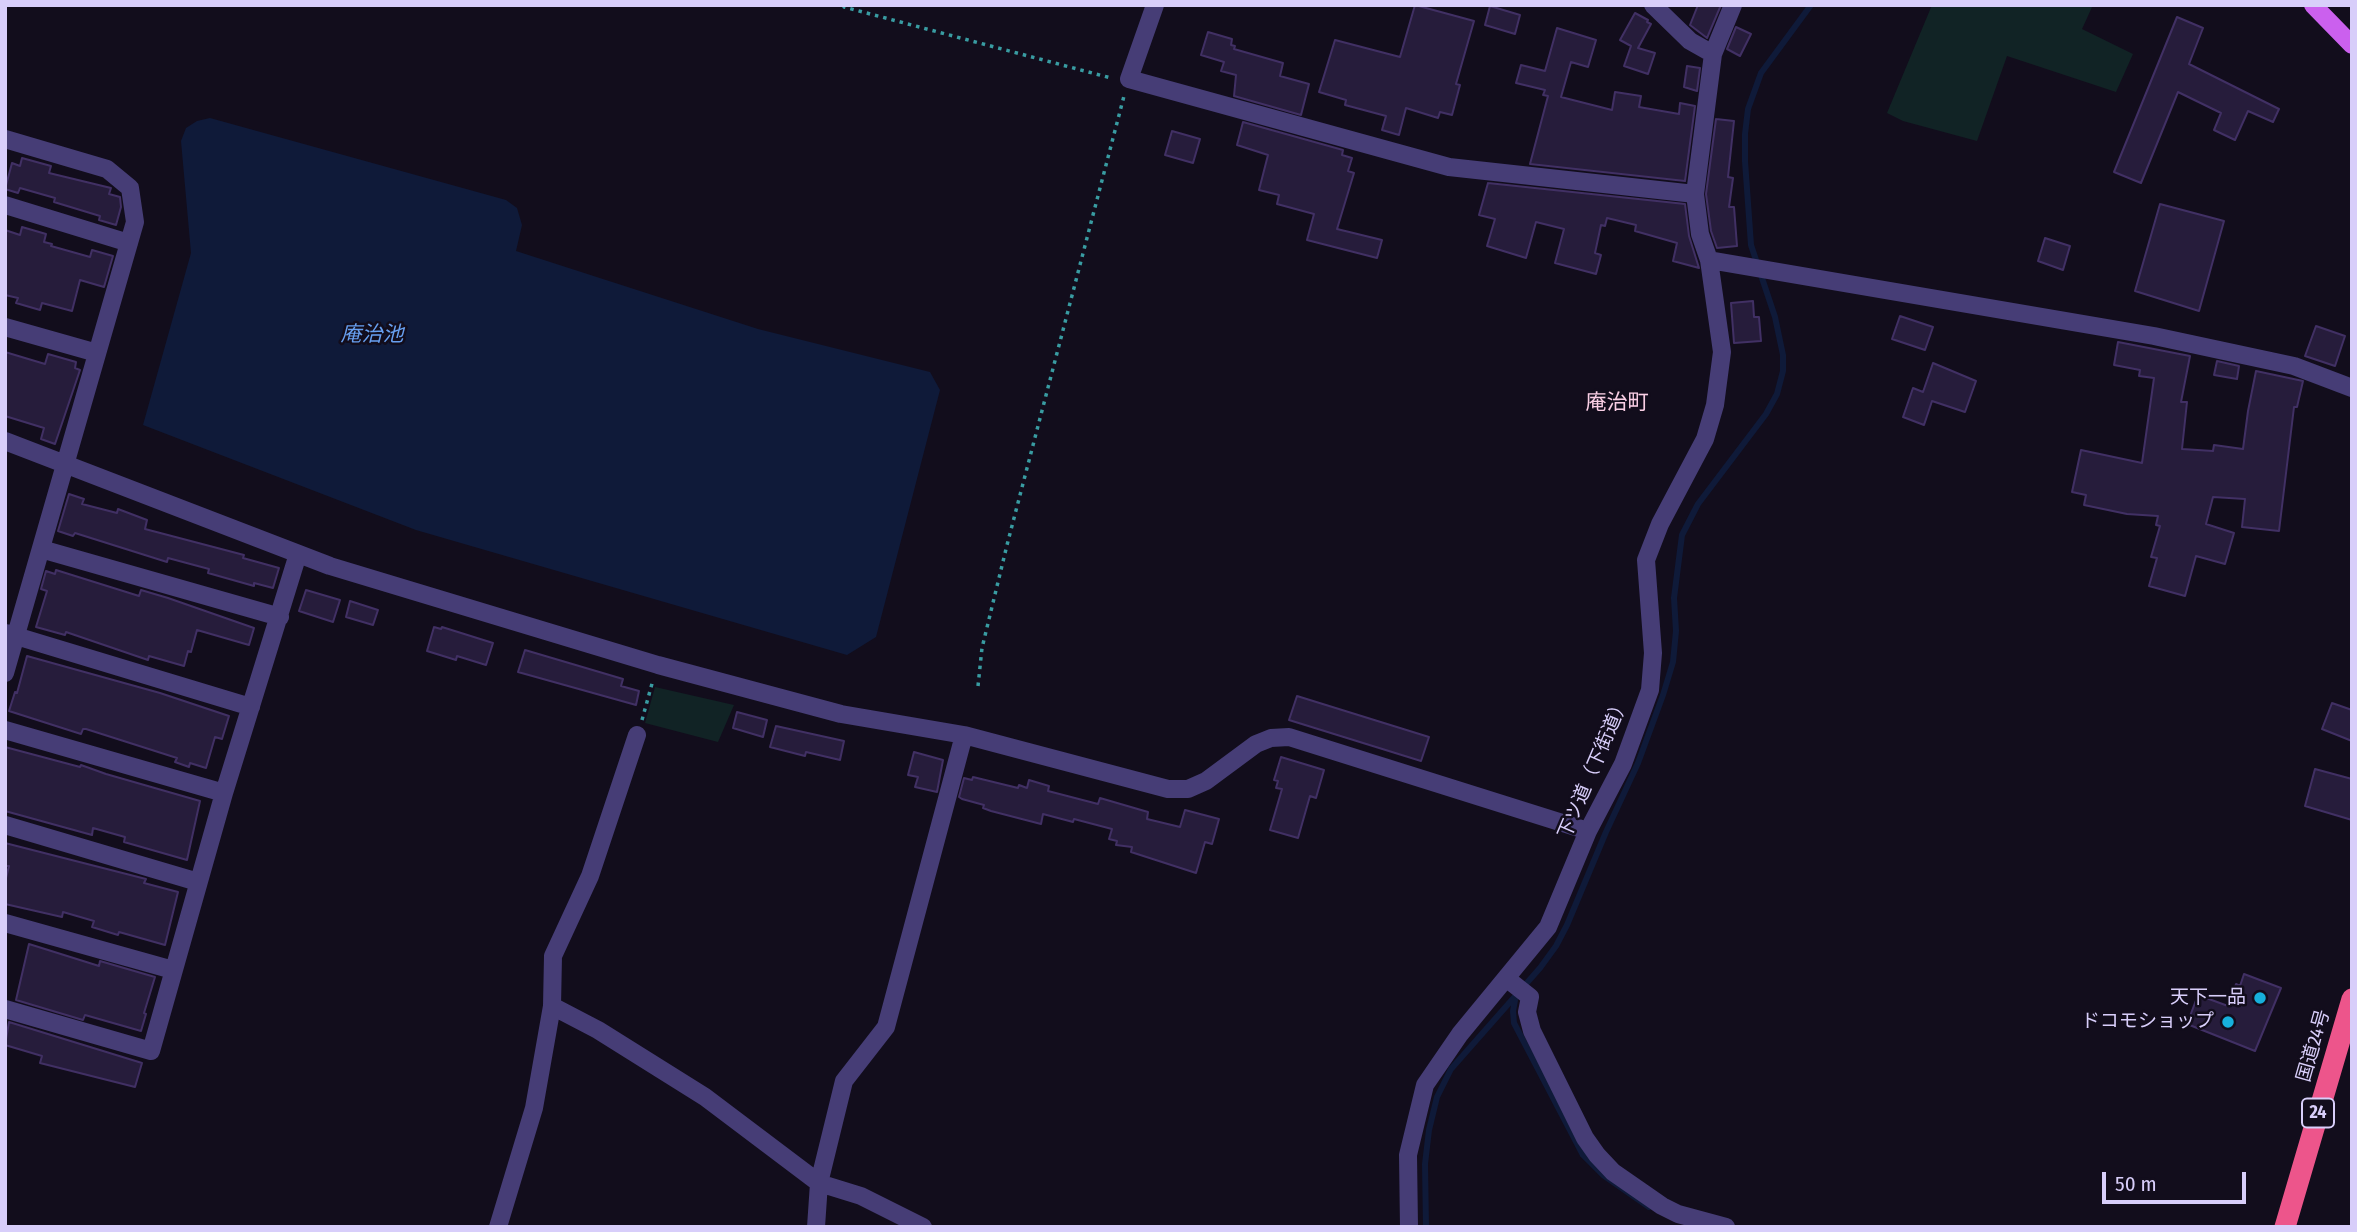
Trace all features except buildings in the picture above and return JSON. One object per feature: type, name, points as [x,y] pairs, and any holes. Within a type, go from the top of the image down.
[{"type":"highway","name":"国道24号","points":[[2285,1227],[2352,999]]},
{"type":"main road","points":[[2313,5],[2352,45]]},
{"type":"street","points":[[1155,5],[1129,79],[1449,167],[1695,194]]},
{"type":"street","points":[[1653,5],[1690,41],[1713,54]]},
{"type":"street","name":"下ツ道（下街道）","points":[[1409,1227],[1408,1156],[1425,1085],[1460,1034],[1548,927],[1588,831],[1623,764],[1650,690],[1653,653],[1646,560],[1660,524],[1705,439],[1716,405],[1722,352],[1709,260],[1700,234],[1695,194],[1713,54],[1733,5]]},
{"type":"street","points":[[5,139],[107,169],[130,188],[135,222],[41,549],[10,635],[5,673]]},
{"type":"street","points":[[5,205],[130,243]]},
{"type":"street","points":[[1709,260],[2154,336],[2294,366],[2352,388]]},
{"type":"street","points":[[5,327],[97,353]]},
{"type":"street","points":[[5,441],[298,554],[658,665],[841,714],[964,735],[1168,789],[1188,789],[1206,781],[1256,744],[1271,738],[1289,737],[1588,831]]},
{"type":"street","points":[[41,549],[279,617]]},
{"type":"street","points":[[5,1009],[151,1051],[224,793],[298,554]]},
{"type":"street","points":[[10,635],[251,707]]},
{"type":"street","points":[[5,730],[224,793]]},
{"type":"street","points":[[498,1227],[534,1108],[552,1006],[553,956],[590,876],[637,735]]},
{"type":"street","points":[[816,1227],[819,1183],[845,1081],[886,1027],[964,735]]},
{"type":"street","points":[[5,825],[198,882]]},
{"type":"street","points":[[5,923],[173,970]]},
{"type":"street","points":[[1506,978],[1530,997],[1527,1012],[1532,1031],[1585,1138],[1597,1155],[1613,1172],[1662,1206],[1678,1214],[1726,1227]]},
{"type":"street","points":[[552,1006],[598,1030],[705,1097],[819,1183],[861,1196],[923,1227]]},
{"type":"path","points":[[844,5],[1114,79],[1129,79],[1007,545],[982,648],[978,686]]},
{"type":"path","points":[[637,735],[658,665]]},
{"type":"shaded area","points":[[1932,5],[2093,5],[2082,29],[2133,54],[2116,92],[2007,56],[1977,141],[1903,121],[1887,113]]},
{"type":"shaded area","points":[[655,687],[734,705],[718,742],[645,723]]},
{"type":"water","name":"庵治池","points":[[210,118],[506,200],[517,208],[522,225],[516,251],[758,329],[930,372],[940,390],[876,637],[847,655],[416,530],[143,425],[191,253],[181,141],[186,128],[197,121]]},
{"type":"waterway","points":[[1426,1227],[1425,1164],[1437,1097],[1451,1069],[1540,968],[1567,925],[1638,763],[1673,662],[1676,631],[1674,598],[1682,535],[1698,504],[1766,414],[1777,394],[1783,371],[1783,355],[1775,317],[1751,245],[1745,134],[1748,109],[1761,73],[1811,5]]},
{"type":"waterway","points":[[1516,995],[1514,1023],[1583,1155],[1603,1175],[1649,1207]]},
{"type":"place","name":"天下一品","points":[[2260,998]]},
{"type":"place","name":"ドコモショップ","points":[[2228,1022]]},
{"type":"district","name":"庵治町","points":[[1617,403]]}]
